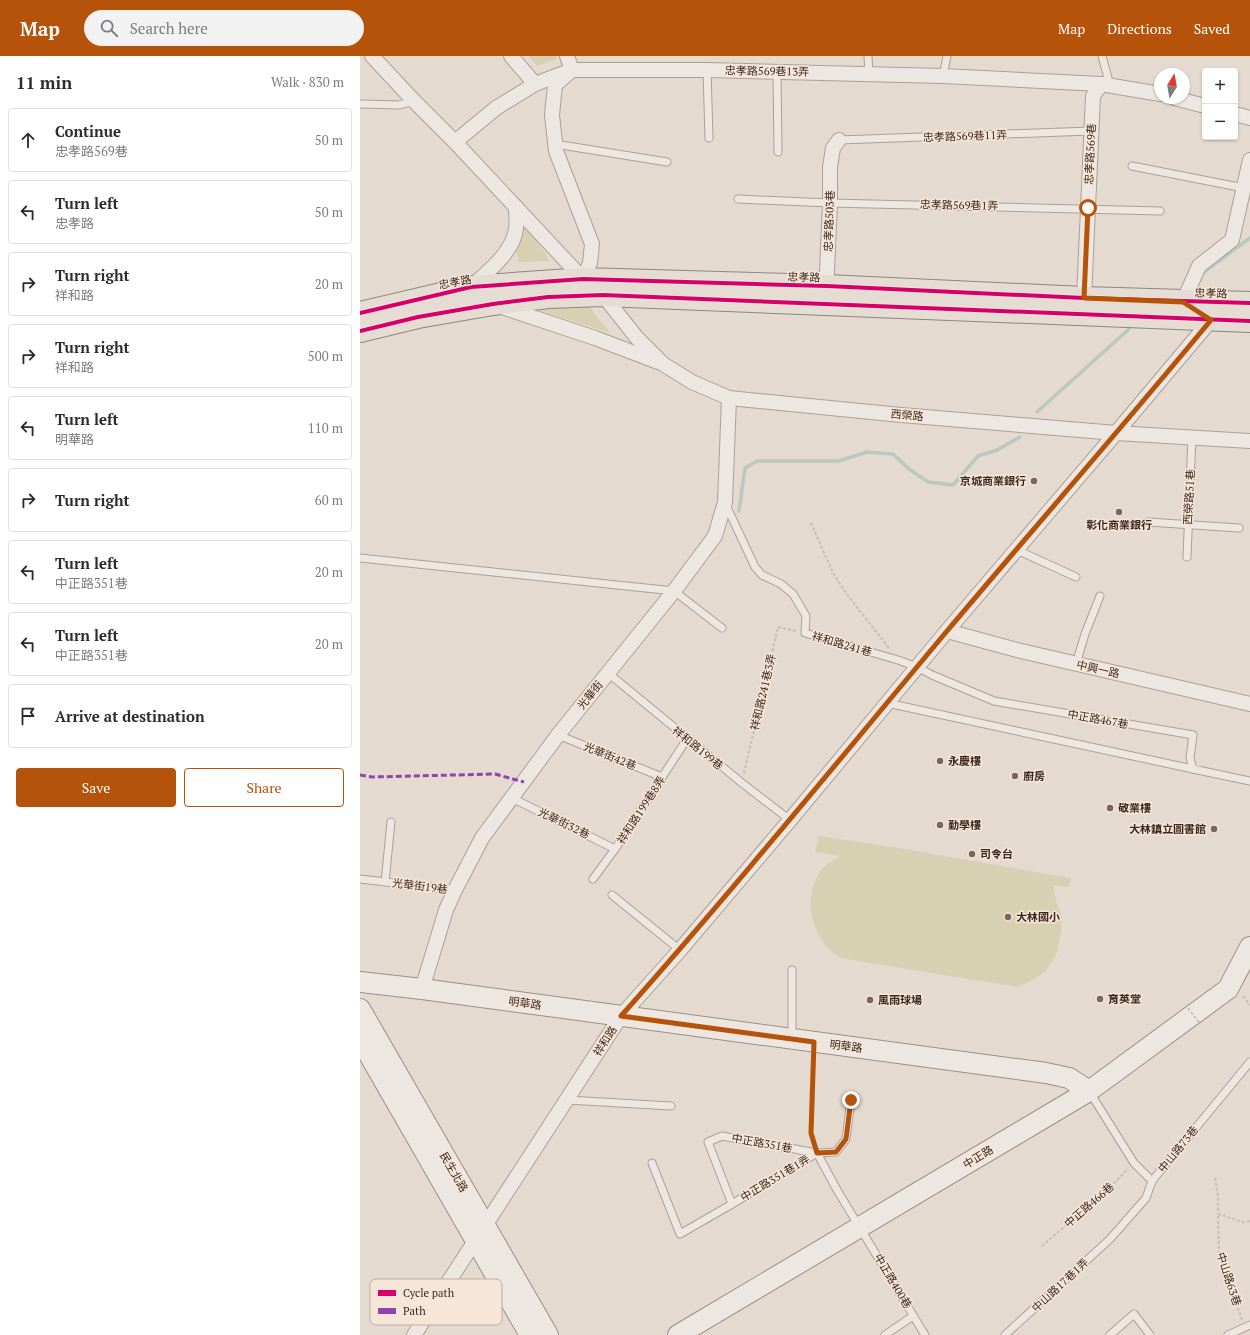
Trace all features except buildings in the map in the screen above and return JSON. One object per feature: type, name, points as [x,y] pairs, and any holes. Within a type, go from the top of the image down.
[{"type":"main road","name":"忠孝路","points":[[360,313],[471,287],[583,279],[1211,320],[1250,321]]},
{"type":"main road","name":"忠孝路","points":[[360,331],[418,317],[493,304],[548,297],[826,295],[1084,298],[1250,304]]},
{"type":"street","name":"西榮路","points":[[372,56],[583,279],[603,296],[637,338],[663,364],[692,382],[729,398],[901,415],[1116,433],[1250,441]]},
{"type":"street","points":[[510,56],[535,84]]},
{"type":"street","points":[[567,56],[572,70],[555,85],[552,115],[556,151],[592,244],[590,263],[583,279]]},
{"type":"street","name":"忠孝路569巷13弄","points":[[455,142],[496,108],[535,84],[572,70],[707,70],[943,76],[1101,84],[1154,93]]},
{"type":"street","name":"忠孝路569巷","points":[[1084,298],[1093,96],[1101,84]]},
{"type":"street","points":[[1190,102],[1202,105]]},
{"type":"street","points":[[1238,115],[1250,118]]},
{"type":"street","name":"忠孝路503巷","points":[[826,295],[830,168],[833,148],[839,140]]},
{"type":"street","points":[[1211,320],[1183,302],[1199,266],[1232,240],[1250,160]]},
{"type":"street","points":[[471,287],[486,274],[509,249],[516,230],[516,207]]},
{"type":"street","points":[[493,304],[595,338],[663,364]]},
{"type":"street","name":"祥和路","points":[[451,1279],[621,1016],[680,950],[947,631],[1211,320]]},
{"type":"street","name":"光華街","points":[[422,989],[446,910],[482,838],[558,736],[674,592],[715,536],[725,502],[729,398]]},
{"type":"street","name":"中興一路","points":[[947,631],[1017,650],[1250,704]]},
{"type":"street","name":"中正路","points":[[678,1335],[1089,1091],[1228,989],[1250,947]]},
{"type":"street","name":"明華路","points":[[360,982],[1046,1072],[1070,1078],[1089,1091]]},
{"type":"street","name":"民生北路","points":[[360,1009],[481,1233],[530,1335]]},
{"type":"street","name":"民生北路","points":[[360,1039],[481,1233],[548,1335]]},
{"type":"street","name":"祥和路","points":[[414,1335],[421,1325]]},
{"type":"lane","points":[[868,56],[869,74]]},
{"type":"lane","points":[[943,76],[947,56]]},
{"type":"lane","points":[[1101,84],[1108,78],[1102,56]]},
{"type":"lane","points":[[707,70],[708,138]]},
{"type":"lane","points":[[777,72],[778,152]]},
{"type":"lane","points":[[360,104],[398,105],[414,101]]},
{"type":"lane","name":"忠孝路569巷11弄","points":[[839,140],[1091,131]]},
{"type":"lane","points":[[555,144],[668,162]]},
{"type":"lane","points":[[1132,166],[1244,188]]},
{"type":"lane","name":"忠孝路569巷1弄","points":[[738,199],[830,203],[1088,208],[1160,211]]},
{"type":"lane","name":"西榮路51巷","points":[[1187,557],[1192,437]]},
{"type":"lane","name":"祥和路241巷","points":[[725,502],[755,567],[762,575],[781,584],[793,594],[806,616],[805,633],[917,667]]},
{"type":"lane","points":[[1148,522],[1239,528]]},
{"type":"lane","points":[[1017,550],[1076,577]]},
{"type":"lane","points":[[360,558],[674,592],[722,628]]},
{"type":"lane","points":[[1076,664],[1085,634],[1100,596]]},
{"type":"lane","name":"中正路467巷","points":[[917,667],[932,675],[994,701],[1193,735],[1190,758],[1193,769]]},
{"type":"lane","name":"祥和路199巷","points":[[608,673],[687,739],[790,820]]},
{"type":"lane","points":[[887,703],[1250,781]]},
{"type":"lane","name":"光華街42巷","points":[[558,736],[662,777]]},
{"type":"lane","name":"祥和路199巷8弄","points":[[593,880],[687,739]]},
{"type":"lane","name":"光華街32巷","points":[[512,798],[615,848]]},
{"type":"lane","name":"光華街19巷","points":[[385,882],[392,822]]},
{"type":"lane","name":"光華街19巷","points":[[360,879],[455,890]]},
{"type":"lane","points":[[612,895],[680,950]]},
{"type":"lane","points":[[792,970],[792,1039]]},
{"type":"lane","name":"中山路73巷","points":[[1110,1239],[1146,1198],[1152,1181],[1250,1062]]},
{"type":"lane","points":[[1089,1091],[1134,1163],[1152,1181]]},
{"type":"lane","points":[[567,1100],[671,1106]]},
{"type":"lane","name":"中正路351巷","points":[[708,1142],[722,1136],[817,1153],[836,1152],[846,1139],[851,1100]]},
{"type":"lane","name":"中正路351巷1弄","points":[[708,1142],[732,1204]]},
{"type":"lane","points":[[817,1153],[860,1228]]},
{"type":"lane","name":"中正路351巷1弄","points":[[652,1163],[680,1234],[817,1153]]},
{"type":"lane","name":"中正路400巷","points":[[860,1228],[925,1335]]},
{"type":"lane","name":"中山路17巷1弄","points":[[1010,1334],[1110,1239]]},
{"type":"lane","points":[[1110,1335],[1134,1314],[1150,1335]]},
{"type":"lane","points":[[885,1335],[913,1316]]},
{"type":"lane","points":[[1228,1335],[1248,1326]]},
{"type":"path","points":[[811,523],[833,573],[848,596],[898,660]]},
{"type":"path","points":[[1188,1008],[1200,1024]]},
{"type":"path","points":[[814,1042],[811,1133],[817,1153]]},
{"type":"path","points":[[1218,1214],[1243,1222],[1250,1221]]},
{"type":"shaded area","points":[[529,56],[556,56],[557,59],[537,66]]},
{"type":"shaded area","points":[[524,225],[550,261],[519,262],[516,249]]},
{"type":"shaded area","points":[[587,304],[610,333],[538,310]]},
{"type":"shaded area","points":[[819,836],[899,848],[1071,878],[1069,887],[1053,885],[1056,901],[1062,917],[1057,953],[1046,971],[1031,981],[1017,987],[840,958],[826,945],[818,934],[812,915],[811,894],[814,884],[819,874],[827,865],[840,856],[815,852]]},
{"type":"waterway","points":[[1200,275],[1250,238]]},
{"type":"waterway","points":[[1037,412],[1129,329]]},
{"type":"waterway","points":[[739,511],[745,468],[757,461],[839,461],[867,452],[893,454],[909,469],[928,482],[953,485],[978,456],[997,450],[1020,437]]},
{"type":"marked path","points":[[360,775],[372,777],[495,774],[524,782]]},
{"type":"cycle path","points":[[360,313],[471,287],[583,279],[827,286],[1084,298],[1250,303]]},
{"type":"cycle path","points":[[360,331],[418,317],[493,304],[548,297],[603,295],[1250,321]]},
{"type":"place","name":"京城商業銀行","points":[[1034,481]]},
{"type":"place","name":"彰化商業銀行","points":[[1119,512]]},
{"type":"place","name":"永慶樓","points":[[940,761]]},
{"type":"place","name":"廚房","points":[[1015,776]]},
{"type":"place","name":"敬業樓","points":[[1110,808]]},
{"type":"place","name":"勤學樓","points":[[940,825]]},
{"type":"place","name":"大林鎮立圖書館","points":[[1214,829]]},
{"type":"place","name":"司令台","points":[[972,854]]},
{"type":"place","name":"大林國小","points":[[1008,917]]},
{"type":"place","name":"育英堂","points":[[1100,999]]},
{"type":"place","name":"風雨球場","points":[[870,1000]]},
{"type":"route","points":[[851,1100],[846,1139],[836,1152],[817,1153],[811,1133],[814,1042],[621,1016],[680,950],[947,631],[1211,320],[1183,302],[1084,298],[1088,208]]}]
